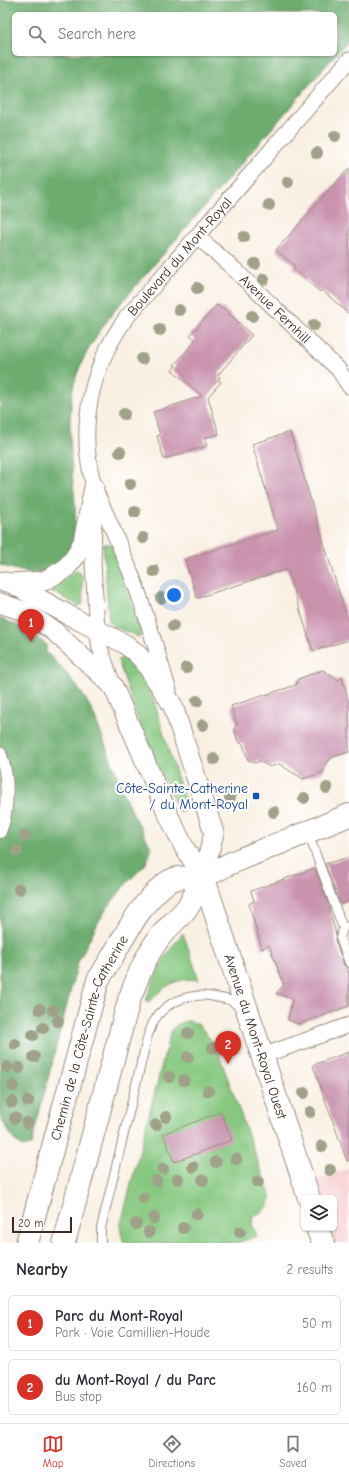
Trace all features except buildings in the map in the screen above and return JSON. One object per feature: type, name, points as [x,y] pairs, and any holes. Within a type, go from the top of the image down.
[{"type":"main road","name":"Chemin de la Côte-Sainte-Catherine","points":[[27,1243],[98,980],[110,962],[132,922],[151,896],[167,882],[176,878],[203,876],[349,815]]},
{"type":"main road","name":"Chemin de la Côte-Sainte-Catherine","points":[[64,1243],[129,1000],[138,976],[146,958],[157,940],[188,908],[203,876]]},
{"type":"main road","name":"Avenue du Mont-Royal Ouest","points":[[203,876],[308,1195]]},
{"type":"main road","points":[[318,1231],[323,1243]]},
{"type":"street","name":"Boulevard du Mont-Royal","points":[[203,876],[185,849],[166,810],[113,686],[100,648],[97,630],[93,564],[94,487],[88,454],[87,416],[93,384],[117,331],[127,317],[349,60]]},
{"type":"street","name":"Avenue Fernhill","points":[[197,236],[234,268],[338,369],[349,386]]},
{"type":"street","name":"Boulevard du Mont-Royal","points":[[94,487],[136,584],[173,706],[214,832],[203,876]]},
{"type":"street","points":[[6,582],[44,581],[65,569],[75,557],[83,542],[94,487]]},
{"type":"street","points":[[6,582],[97,630]]},
{"type":"street","points":[[0,603],[26,612],[54,631],[113,686]]},
{"type":"street","name":"Boulevard du Mont-Royal","points":[[97,630],[125,644],[135,652],[144,661],[173,706]]},
{"type":"street","points":[[0,753],[4,761],[7,782],[3,824],[0,832]]},
{"type":"street","points":[[262,1056],[349,1025]]},
{"type":"lane","points":[[308,832],[346,927],[340,938],[349,963]]},
{"type":"lane","points":[[101,1243],[101,1228],[148,1036],[154,1021],[165,1008],[178,1000],[193,995],[208,995],[233,1000],[250,1019]]},
{"type":"shaded area","points":[[349,1169],[349,1243],[324,1243],[320,1231],[337,1231],[337,1195],[308,1195],[305,1184]]},
{"type":"green space","points":[[0,0],[349,0],[349,39],[337,53],[337,12],[12,12],[12,56],[334,56],[116,309],[95,338],[78,371],[72,394],[70,442],[75,520],[71,545],[65,555],[52,568],[46,571],[32,573],[0,565]]},
{"type":"green space","points":[[103,544],[112,544],[142,634],[139,637],[113,626],[109,621]]},
{"type":"green space","points":[[77,571],[82,576],[83,604],[79,606],[50,590]]},
{"type":"green space","points":[[0,618],[23,628],[47,645],[46,652],[77,686],[92,710],[128,804],[151,847],[150,854],[145,865],[126,884],[107,908],[78,962],[31,1145],[22,1147],[14,1140],[0,1117]]},
{"type":"green space","points":[[124,657],[133,664],[140,673],[151,693],[187,810],[179,812],[144,737],[118,660]]},
{"type":"green space","points":[[183,933],[199,980],[191,979],[177,981],[165,987],[149,1002],[146,1001],[161,965],[171,948]]},
{"type":"green space","points":[[190,1021],[199,1025],[216,1046],[271,1198],[265,1209],[253,1216],[252,1224],[257,1236],[237,1243],[126,1243],[123,1241],[120,1227],[169,1037],[176,1025],[182,1022]]},
{"type":"place","name":"Parc du Mont-Royal","points":[[31,642]]},
{"type":"place","name":"Côte-Sainte-Catherine / du Mont-Royal","points":[[256,796]]},
{"type":"place","name":"du Mont-Royal / du Parc","points":[[228,1064]]}]
